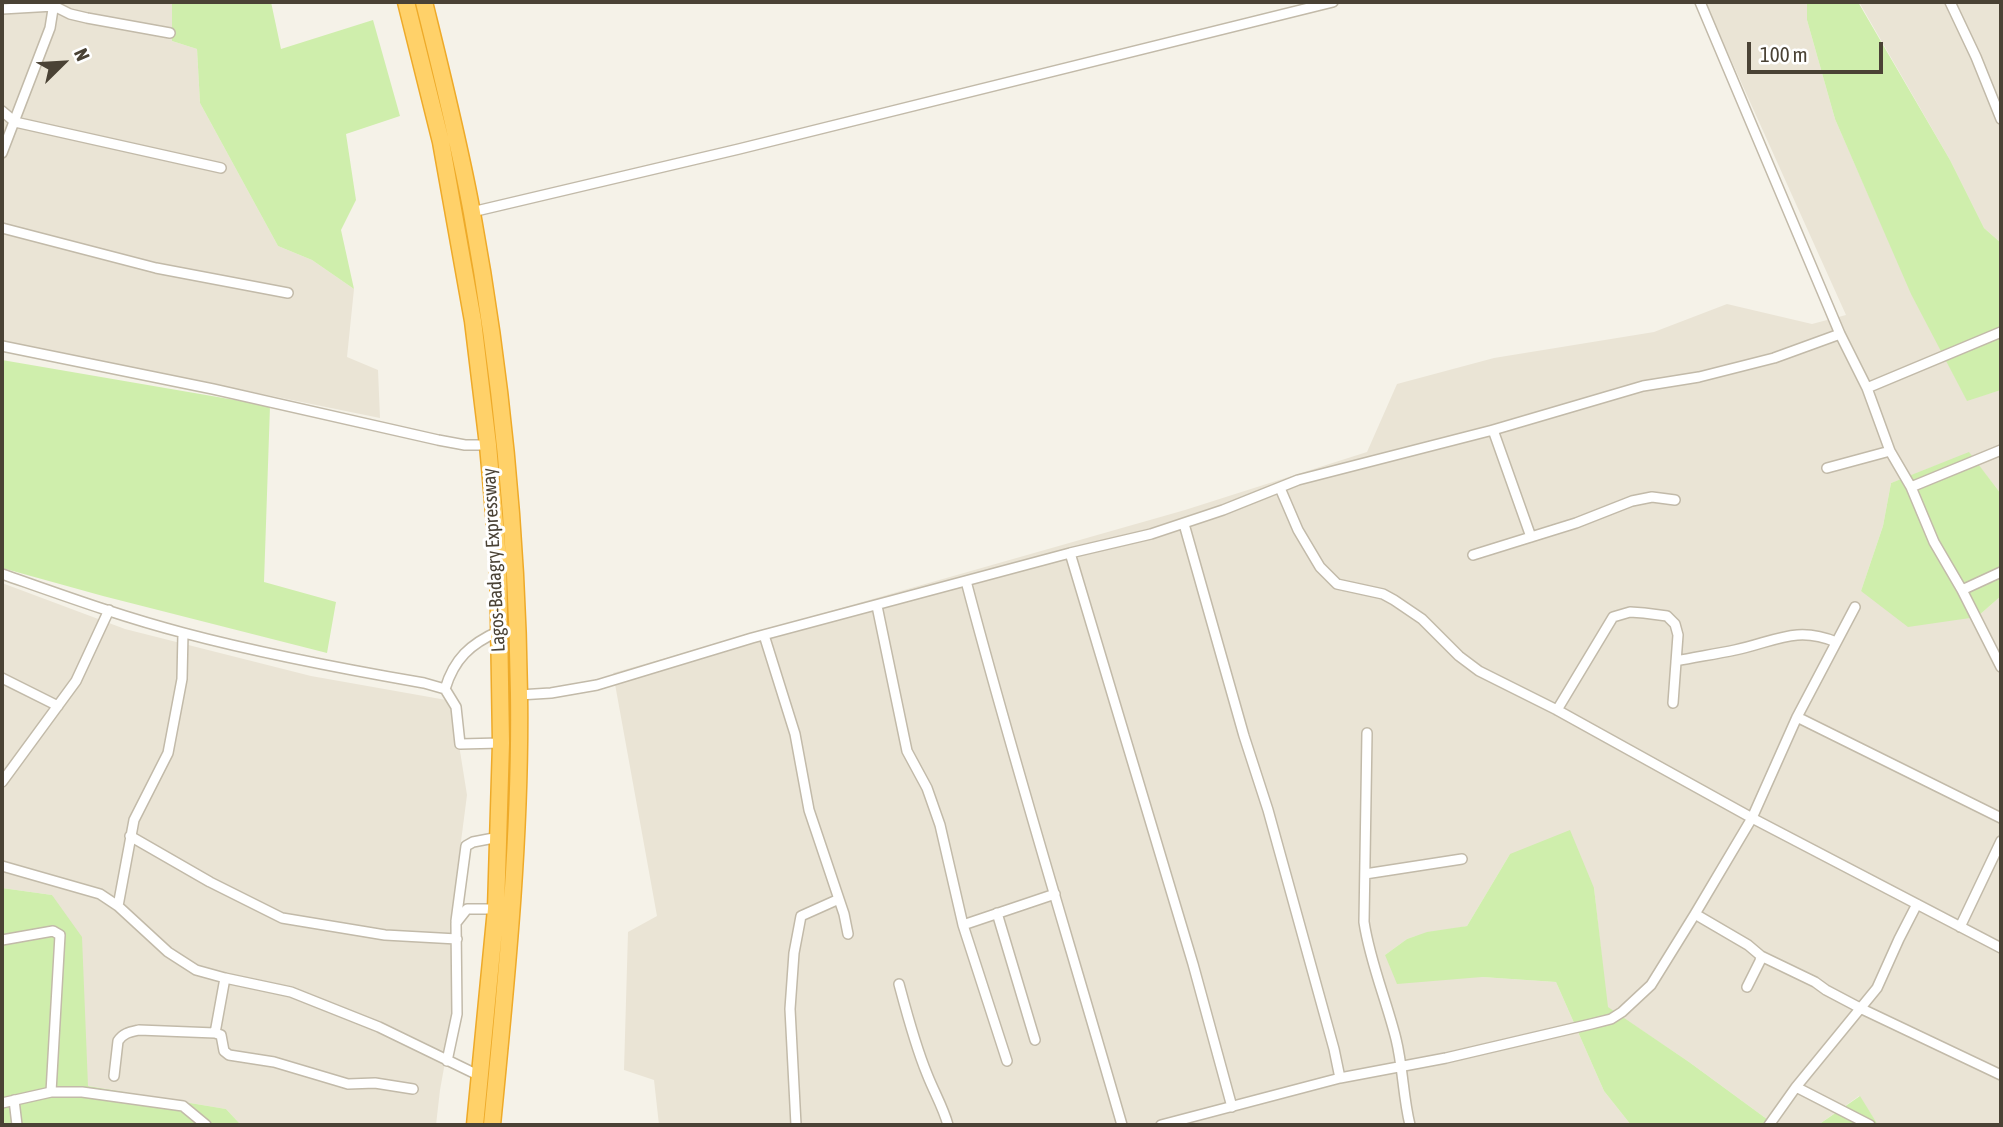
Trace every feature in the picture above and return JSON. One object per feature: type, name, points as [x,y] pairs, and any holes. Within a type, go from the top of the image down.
[{"type":"highway","name":"Lagos-Badagry Expressway","points":[[406,2],[441,142],[473,321],[498,559],[501,743],[499,837],[496,909],[475,1125]]},
{"type":"highway","name":"Lagos-Badagry Expressway","points":[[424,2],[472,212],[503,433],[513,530],[519,695],[515,844],[508,960],[492,1125]]},
{"type":"street","points":[[472,212],[1333,2]]},
{"type":"street","points":[[1700,2],[1840,334],[1867,388],[1891,451],[1912,487],[1934,542],[2001,667]]},
{"type":"street","points":[[1950,2],[2001,118]]},
{"type":"street","points":[[2,153],[50,28],[54,4]]},
{"type":"street","points":[[2,9],[54,4],[70,14],[170,33]]},
{"type":"street","points":[[2,111],[15,122],[221,169]]},
{"type":"street","points":[[2,228],[156,268],[288,293]]},
{"type":"street","points":[[1867,388],[2001,331]]},
{"type":"street","points":[[519,695],[597,685],[764,635],[1184,524],[1298,480],[1493,430],[1643,386],[1699,377],[1774,358],[1840,334]]},
{"type":"street","points":[[2,345],[225,391],[438,440],[465,445],[488,445]]},
{"type":"street","points":[[1493,430],[1531,537]]},
{"type":"street","points":[[1912,487],[2001,450]]},
{"type":"street","points":[[1827,468],[1891,451]]},
{"type":"street","points":[[1280,488],[1297,530],[1320,567],[1337,584],[1383,594],[1394,600],[1422,620],[1470,664],[1752,818],[2001,948]]},
{"type":"street","points":[[1473,555],[1576,523],[1632,501],[1652,497],[1675,500]]},
{"type":"street","points":[[1184,524],[1244,736],[1268,810],[1340,1078]]},
{"type":"street","points":[[1070,553],[1233,1107]]},
{"type":"street","points":[[1962,590],[2001,572]]},
{"type":"street","points":[[2,574],[183,633],[288,658],[445,689],[456,707],[460,744],[501,743]]},
{"type":"street","points":[[966,581],[997,701],[1122,1125]]},
{"type":"street","points":[[877,606],[907,751],[928,788],[963,925],[1007,1061]]},
{"type":"street","points":[[1161,1125],[1340,1078],[1446,1058],[1611,1019],[1651,985],[1752,818],[1797,717],[1855,607]]},
{"type":"street","points":[[2,782],[76,681],[109,610]]},
{"type":"street","points":[[1557,710],[1613,617],[1630,612],[1667,616],[1675,624],[1678,635],[1673,703]]},
{"type":"street","points":[[445,689],[450,672],[462,656],[482,639],[499,631]]},
{"type":"street","points":[[118,906],[134,820],[168,753],[182,679],[183,633]]},
{"type":"street","points":[[764,635],[795,734],[808,810],[839,899],[848,934]]},
{"type":"street","points":[[1676,661],[1739,649],[1780,636],[1819,635],[1836,642]]},
{"type":"street","points":[[2,678],[58,706]]},
{"type":"street","points":[[1797,717],[2001,818]]},
{"type":"street","points":[[1367,733],[1364,922],[1396,1040],[1410,1125]]},
{"type":"street","points":[[130,836],[210,882],[282,918],[385,936],[457,939]]},
{"type":"street","points":[[447,1060],[457,1014],[456,923],[466,846],[499,837]]},
{"type":"street","points":[[1960,927],[2001,841]]},
{"type":"street","points":[[1365,874],[1462,859]]},
{"type":"street","points":[[2,866],[100,894],[118,906],[168,952],[196,970],[291,992],[379,1027],[480,1076]]},
{"type":"street","points":[[963,925],[1055,894]]},
{"type":"street","points":[[796,1125],[790,1010],[794,953],[801,916],[839,899]]},
{"type":"street","points":[[1769,1125],[1796,1087],[1877,988],[1917,904]]},
{"type":"street","points":[[456,923],[467,909],[496,909]]},
{"type":"street","points":[[997,913],[1035,1040]]},
{"type":"street","points":[[1695,914],[1748,945],[1761,956],[1862,1009],[2001,1076]]},
{"type":"street","points":[[2,940],[53,930],[60,935],[51,1092]]},
{"type":"street","points":[[1746,987],[1761,956]]},
{"type":"street","points":[[215,1033],[225,978]]},
{"type":"street","points":[[899,984],[914,1040],[948,1125]]},
{"type":"street","points":[[114,1076],[118,1041],[125,1034],[138,1030],[215,1033],[221,1035],[224,1051],[229,1055],[274,1062],[348,1084],[375,1083],[413,1089]]},
{"type":"street","points":[[1796,1087],[1870,1125]]},
{"type":"street","points":[[2,1103],[51,1092],[82,1092],[183,1106],[206,1125]]},
{"type":"street","points":[[14,1100],[16,1125]]},
{"type":"shaded area","points":[[2,2],[172,2],[172,41],[197,49],[200,103],[278,246],[312,260],[354,289],[347,357],[378,370],[380,418],[2,341]]},
{"type":"shaded area","points":[[1705,2],[1807,2],[1807,20],[1835,119],[1912,294],[1967,400],[2001,390],[2001,494],[1969,453],[1891,483],[1883,526],[1861,591],[1977,617],[2001,596],[2001,1125],[1878,1125],[1859,1096],[1818,1125],[1775,1125],[1689,1062],[1607,1007],[1594,888],[1510,854],[1467,926],[1407,939],[1385,955],[1482,977],[1556,982],[1604,1091],[1631,1125],[659,1125],[654,1080],[624,1070],[628,932],[657,916],[613,673],[1185,510],[1367,452],[1397,384],[1494,358],[1654,332],[1727,304],[1812,324],[1846,315]]},
{"type":"shaded area","points":[[1859,2],[2001,2],[2001,243],[1984,228],[1950,160]]},
{"type":"shaded area","points":[[2,583],[125,629],[311,676],[452,701],[467,795],[456,880],[454,1012],[436,1125],[241,1125],[226,1109],[88,1086],[52,895],[2,888]]},
{"type":"green space","points":[[172,2],[271,2],[281,49],[373,20],[400,116],[346,134],[356,200],[341,230],[354,289],[312,260],[278,246],[200,103],[197,49],[172,41]]},
{"type":"green space","points":[[1807,2],[1858,2],[1950,160],[1984,228],[2001,243],[2001,390],[1967,401],[1911,294],[1835,119],[1807,20]]},
{"type":"green space","points":[[2,360],[270,406],[264,582],[336,602],[327,653],[2,568]]},
{"type":"green space","points":[[1969,452],[2001,494],[2001,596],[1977,617],[1908,627],[1861,591],[1883,526],[1891,483]]},
{"type":"green space","points":[[1570,830],[1594,888],[1608,1007],[1775,1125],[1631,1125],[1604,1091],[1556,982],[1482,977],[1397,984],[1385,955],[1407,939],[1427,932],[1467,926],[1510,854]]},
{"type":"green space","points":[[2,888],[52,895],[82,937],[88,1086],[226,1109],[241,1125],[2,1125]]},
{"type":"green space","points":[[1860,1096],[1878,1125],[1818,1125]]}]
